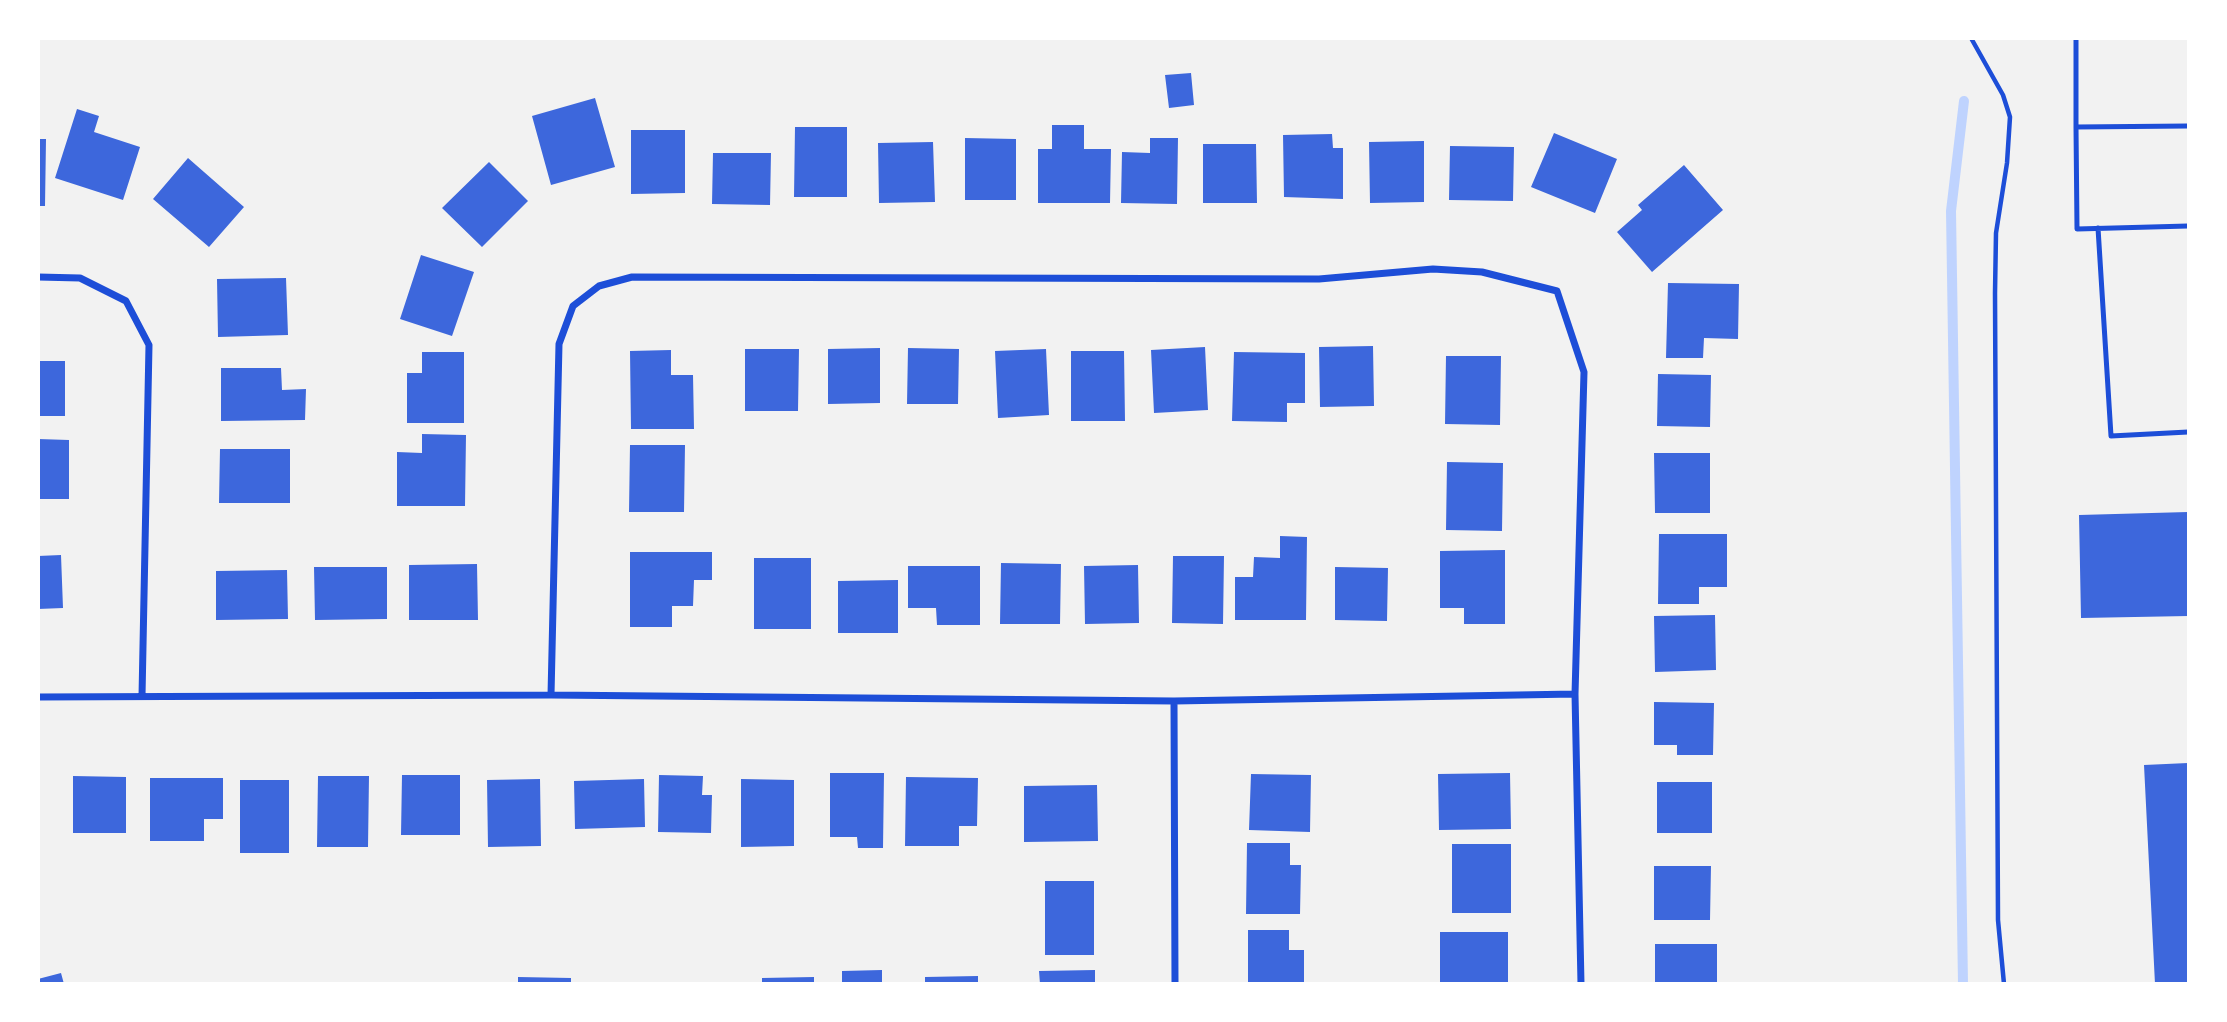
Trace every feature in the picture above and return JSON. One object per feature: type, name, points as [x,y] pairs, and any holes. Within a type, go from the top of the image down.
[{"type":"street","points":[[551,695],[559,344],[573,306],[599,286],[632,277],[1319,279],[1433,269],[1482,272],[1557,291],[1584,372],[1575,694],[1581,984]]},
{"type":"street","points":[[38,278],[80,278],[126,301],[149,345],[142,696]]},
{"type":"street","points":[[38,697],[551,695],[1174,701],[1575,694]]},
{"type":"street","points":[[1174,701],[1175,984]]},
{"type":"lane","points":[[2076,38],[2077,229],[2189,226]]},
{"type":"lane","points":[[2076,127],[2189,126]]},
{"type":"lane","points":[[2098,228],[2110,436],[2189,432]]},
{"type":"path","points":[[1971,38],[2003,95],[2010,117],[2007,163],[1996,233],[1995,281],[1998,920],[2004,984]]},
{"type":"building","points":[[1191,73],[1194,105],[1169,108],[1165,75]]},
{"type":"building","points":[[595,98],[615,167],[551,185],[532,116]]},
{"type":"building","points":[[77,109],[99,116],[94,132],[140,147],[123,200],[55,178]]},
{"type":"building","points":[[1052,125],[1084,125],[1084,149],[1111,149],[1110,203],[1038,203],[1038,149],[1052,149]]},
{"type":"building","points":[[795,127],[847,127],[847,197],[794,197]]},
{"type":"building","points":[[631,130],[685,130],[685,193],[631,194]]},
{"type":"building","points":[[1554,133],[1617,159],[1595,213],[1531,187]]},
{"type":"building","points":[[1332,134],[1333,148],[1343,148],[1343,199],[1284,197],[1283,135]]},
{"type":"building","points":[[965,138],[1016,139],[1016,200],[965,200]]},
{"type":"building","points":[[1150,138],[1178,138],[1177,204],[1121,203],[1122,152],[1150,153]]},
{"type":"building","points":[[38,139],[46,139],[45,206],[38,206]]},
{"type":"building","points":[[1424,141],[1424,202],[1370,203],[1369,142]]},
{"type":"building","points":[[933,142],[935,202],[879,203],[878,143]]},
{"type":"building","points":[[1203,144],[1256,144],[1257,203],[1203,203]]},
{"type":"building","points":[[1450,146],[1514,147],[1513,201],[1449,200]]},
{"type":"building","points":[[713,153],[771,153],[770,205],[712,204]]},
{"type":"building","points":[[188,158],[244,207],[209,247],[153,199]]},
{"type":"building","points":[[489,162],[528,201],[482,247],[442,208]]},
{"type":"building","points":[[1684,165],[1723,210],[1652,272],[1617,232],[1642,210],[1638,205]]},
{"type":"building","points":[[421,255],[474,272],[452,336],[400,319]]},
{"type":"building","points":[[286,278],[288,335],[218,337],[217,279]]},
{"type":"building","points":[[1668,283],[1739,284],[1738,339],[1704,338],[1703,358],[1666,358]]},
{"type":"building","points":[[1373,346],[1374,406],[1320,407],[1319,347]]},
{"type":"building","points":[[1205,347],[1208,410],[1154,413],[1151,350]]},
{"type":"building","points":[[880,348],[880,403],[828,404],[828,349]]},
{"type":"building","points":[[908,348],[959,349],[958,404],[907,404]]},
{"type":"building","points":[[745,349],[799,349],[798,411],[745,411]]},
{"type":"building","points":[[1046,349],[1049,415],[998,418],[995,351]]},
{"type":"building","points":[[671,350],[671,375],[693,375],[694,429],[631,429],[630,351]]},
{"type":"building","points":[[1071,351],[1124,351],[1125,421],[1071,421]]},
{"type":"building","points":[[422,352],[464,352],[464,423],[407,423],[407,373],[422,373]]},
{"type":"building","points":[[1234,352],[1305,353],[1305,403],[1287,403],[1287,422],[1232,421]]},
{"type":"building","points":[[1446,356],[1501,356],[1500,425],[1445,424]]},
{"type":"building","points":[[38,361],[65,361],[65,416],[38,416]]},
{"type":"building","points":[[221,368],[281,368],[282,390],[306,389],[305,420],[221,421]]},
{"type":"building","points":[[1658,374],[1711,375],[1710,427],[1657,426]]},
{"type":"building","points":[[422,434],[466,435],[465,506],[397,506],[397,452],[422,453]]},
{"type":"building","points":[[38,439],[69,440],[69,499],[38,499]]},
{"type":"building","points":[[630,445],[685,445],[684,512],[629,512]]},
{"type":"building","points":[[220,449],[290,449],[290,503],[219,503]]},
{"type":"building","points":[[1654,453],[1710,453],[1710,513],[1655,513]]},
{"type":"building","points":[[1447,462],[1503,463],[1502,531],[1446,530]]},
{"type":"building","points":[[2188,512],[2188,616],[2081,618],[2079,515]]},
{"type":"building","points":[[1659,534],[1727,534],[1727,587],[1699,587],[1699,604],[1658,604]]},
{"type":"building","points":[[1280,536],[1307,537],[1306,620],[1235,620],[1235,577],[1253,577],[1254,557],[1280,558]]},
{"type":"building","points":[[1505,550],[1505,624],[1464,624],[1464,608],[1440,608],[1440,551]]},
{"type":"building","points":[[630,552],[712,552],[712,580],[694,580],[693,606],[672,606],[672,627],[630,627]]},
{"type":"building","points":[[61,555],[63,608],[38,609],[38,556]]},
{"type":"building","points":[[1173,556],[1224,556],[1223,624],[1172,623]]},
{"type":"building","points":[[754,558],[811,558],[811,629],[754,629]]},
{"type":"building","points":[[1001,563],[1061,564],[1060,624],[1000,624]]},
{"type":"building","points":[[477,564],[478,620],[409,620],[409,565]]},
{"type":"building","points":[[1138,565],[1139,623],[1085,624],[1084,566]]},
{"type":"building","points":[[908,566],[980,566],[980,625],[937,625],[936,608],[908,608]]},
{"type":"building","points":[[314,567],[387,567],[387,619],[315,620]]},
{"type":"building","points":[[1335,567],[1388,568],[1387,621],[1335,620]]},
{"type":"building","points":[[287,570],[288,619],[216,620],[216,571]]},
{"type":"building","points":[[898,580],[898,633],[838,633],[838,581]]},
{"type":"building","points":[[1715,615],[1716,670],[1655,672],[1654,616]]},
{"type":"building","points":[[1654,702],[1714,703],[1713,755],[1677,755],[1677,745],[1654,745]]},
{"type":"building","points":[[2188,763],[2188,984],[2155,984],[2144,765]]},
{"type":"building","points":[[830,773],[884,773],[883,848],[858,848],[857,837],[830,837]]},
{"type":"building","points":[[1510,773],[1511,829],[1439,830],[1438,774]]},
{"type":"building","points":[[1251,774],[1311,775],[1310,832],[1249,830]]},
{"type":"building","points":[[402,775],[460,775],[460,835],[401,835]]},
{"type":"building","points":[[659,775],[703,776],[702,795],[712,795],[711,833],[658,832]]},
{"type":"building","points":[[73,776],[126,777],[126,833],[73,833]]},
{"type":"building","points":[[318,776],[369,776],[368,847],[317,847]]},
{"type":"building","points":[[906,777],[978,778],[977,826],[959,826],[959,846],[905,846]]},
{"type":"building","points":[[150,778],[223,778],[223,819],[204,819],[204,841],[150,841]]},
{"type":"building","points":[[540,779],[541,846],[488,847],[487,780]]},
{"type":"building","points":[[644,779],[645,827],[575,829],[574,781]]},
{"type":"building","points":[[741,779],[794,780],[794,846],[741,847]]},
{"type":"building","points":[[240,780],[289,780],[289,853],[240,853]]},
{"type":"building","points":[[1657,782],[1712,782],[1712,833],[1657,833]]},
{"type":"building","points":[[1097,785],[1098,841],[1024,842],[1024,786]]},
{"type":"building","points":[[1247,843],[1290,843],[1290,865],[1301,865],[1300,914],[1246,914]]},
{"type":"building","points":[[1452,844],[1511,844],[1511,913],[1452,913]]},
{"type":"building","points":[[1654,866],[1711,866],[1710,920],[1654,920]]},
{"type":"building","points":[[1045,881],[1094,881],[1094,955],[1045,955]]},
{"type":"building","points":[[1248,930],[1289,930],[1289,950],[1304,950],[1304,984],[1248,984]]},
{"type":"building","points":[[1440,932],[1508,932],[1508,984],[1440,984]]},
{"type":"building","points":[[1655,944],[1717,944],[1717,984],[1655,984]]},
{"type":"building","points":[[882,970],[882,984],[842,984],[842,971]]},
{"type":"building","points":[[1095,970],[1095,984],[1040,984],[1039,971]]},
{"type":"building","points":[[61,973],[64,984],[38,984],[38,979]]},
{"type":"building","points":[[978,976],[978,984],[925,984],[925,977]]},
{"type":"building","points":[[518,977],[571,978],[571,984],[518,984]]},
{"type":"building","points":[[814,977],[814,984],[762,984],[762,978]]},
{"type":"waterway","points":[[1963,984],[1951,211],[1964,101]]}]
